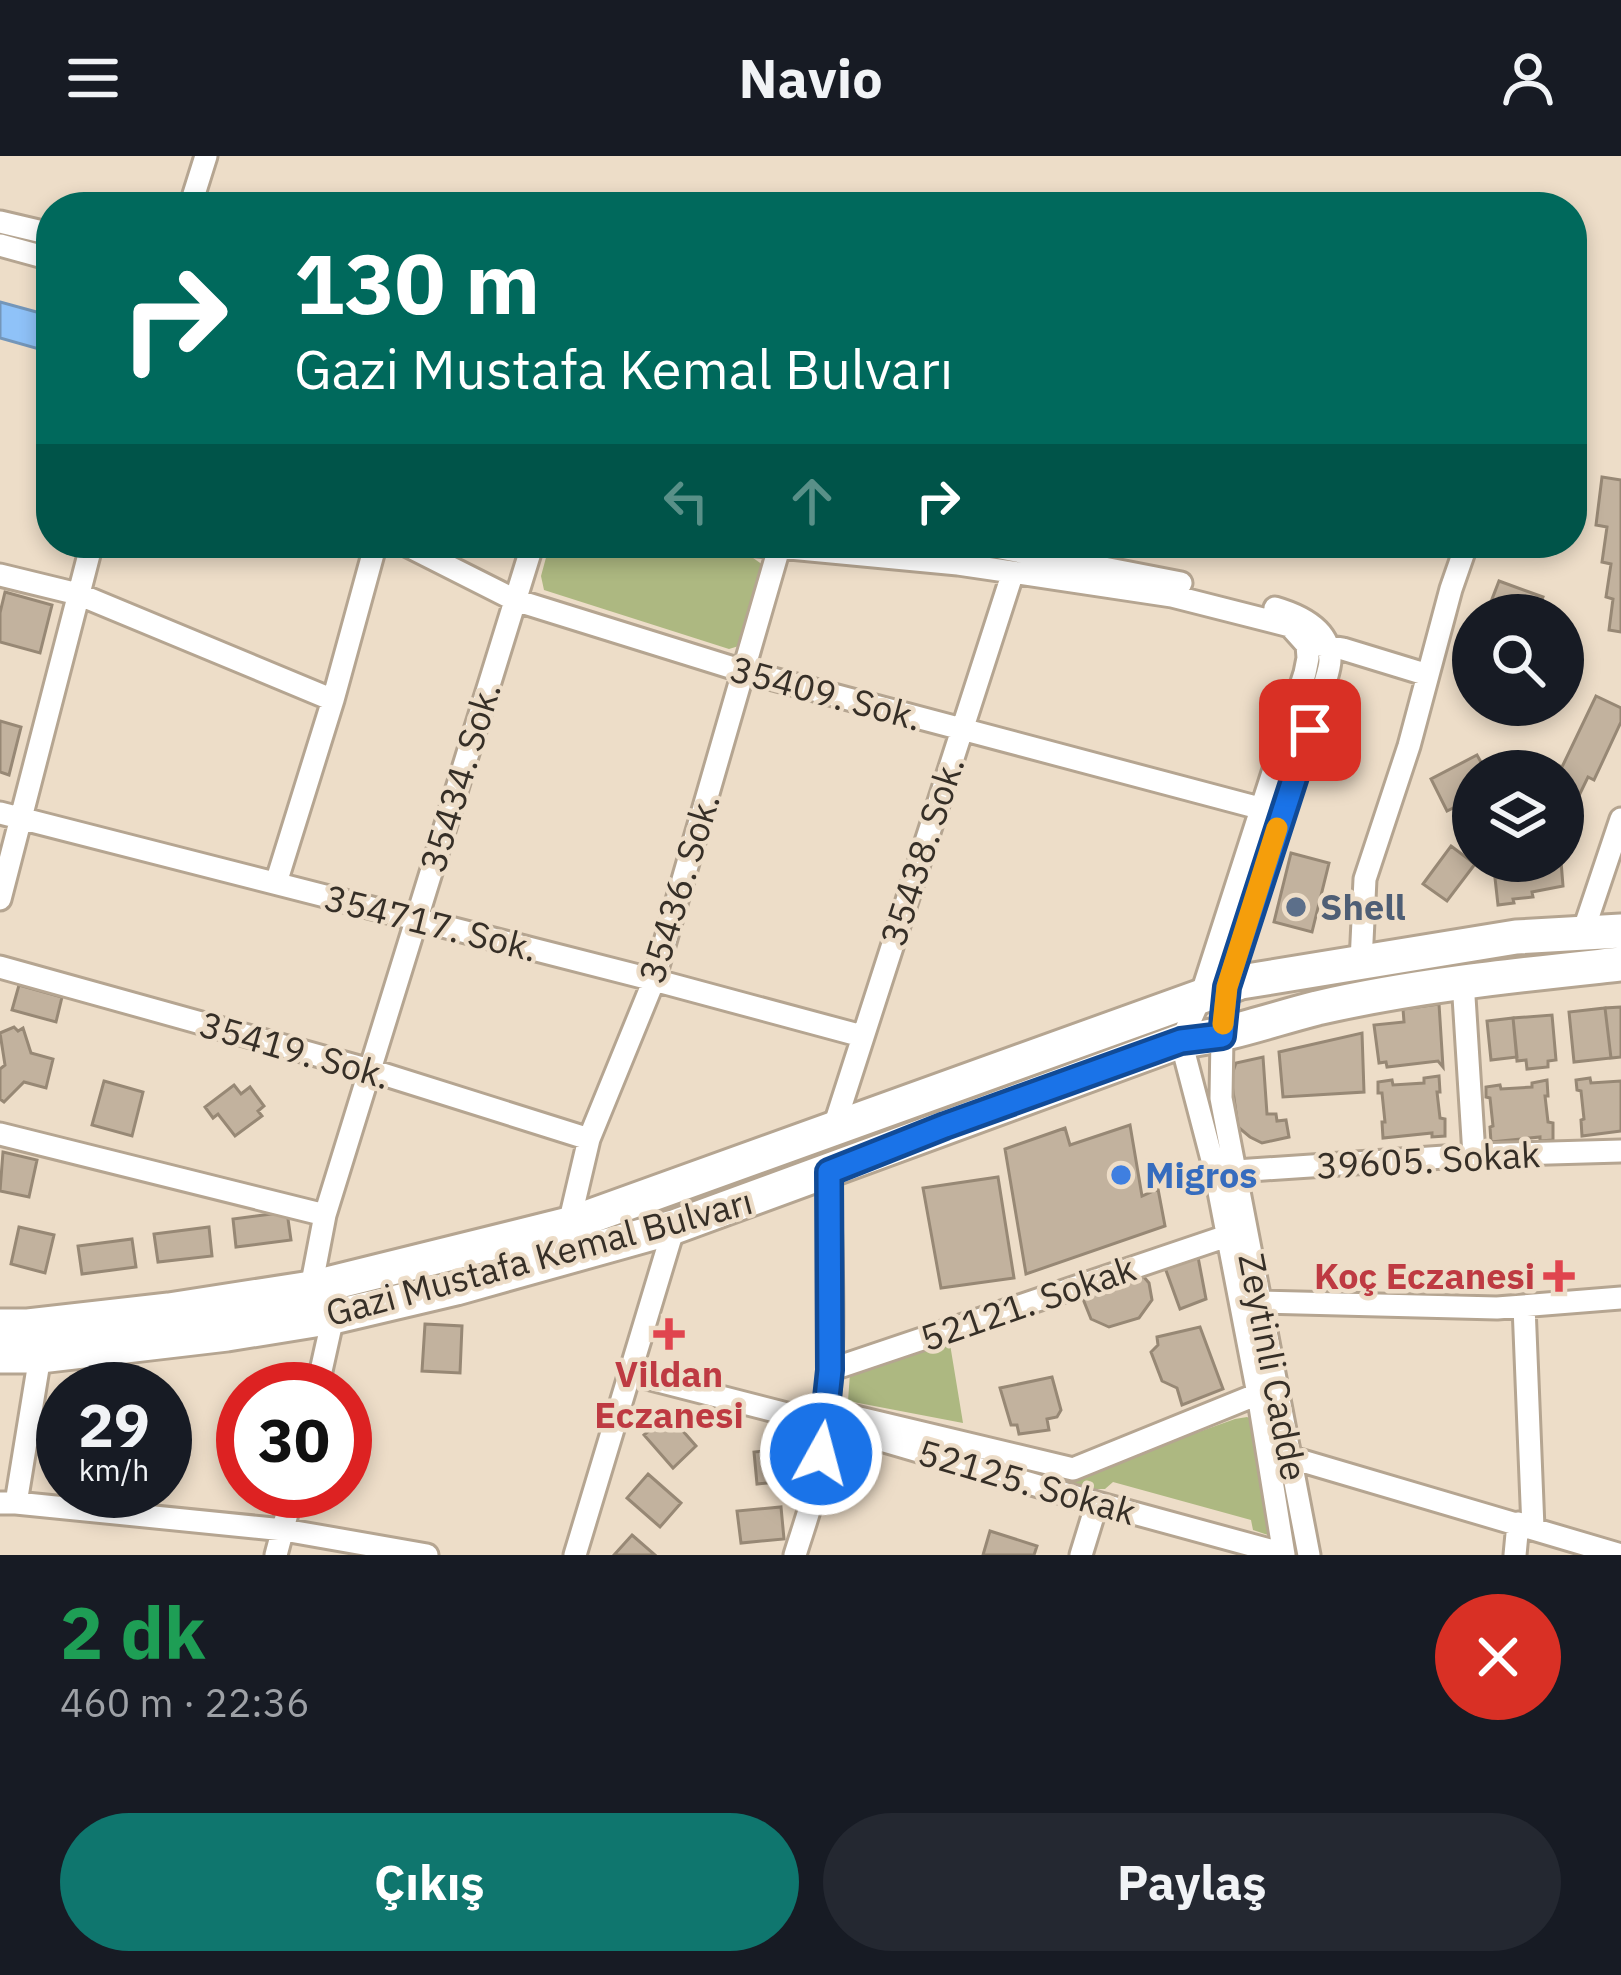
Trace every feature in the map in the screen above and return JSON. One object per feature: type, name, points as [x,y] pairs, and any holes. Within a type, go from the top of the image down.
[{"type":"highway","name":"Gazi Mustafa Kemal Bulvarı","points":[[0,1326],[169,1310],[310,1288],[569,1224],[1241,982],[1516,937],[1621,931]]},
{"type":"highway","name":"Gazi Mustafa Kemal Bulvarı","points":[[0,1356],[40,1356],[227,1334],[333,1317],[456,1288],[674,1227],[1181,1041],[1222,1036],[1317,1008],[1463,981],[1621,964]]},
{"type":"street","points":[[195,192],[206,156]]},
{"type":"street","points":[[0,222],[36,230]]},
{"type":"street","points":[[0,245],[36,255]]},
{"type":"street","points":[[0,899],[11,815],[88,558]]},
{"type":"street","points":[[276,884],[372,558]]},
{"type":"street","name":"35409. Sok.","points":[[432,558],[515,600],[743,671],[1263,809]]},
{"type":"street","name":"35434. Sok.","points":[[310,1288],[325,1215],[528,558]]},
{"type":"street","name":"35436. Sok.","points":[[569,1224],[589,1139],[654,980],[776,558]]},
{"type":"street","points":[[891,558],[1172,596],[1290,626],[1330,660],[1214,991],[1181,1041]]},
{"type":"street","points":[[1052,558],[1190,585],[1301,616],[1321,634],[1263,809],[1214,991]]},
{"type":"street","points":[[1361,962],[1365,878],[1409,746],[1462,558]]},
{"type":"street","name":"35438. Sok.","points":[[833,1130],[1013,572]]},
{"type":"street","points":[[0,575],[78,594],[333,700]]},
{"type":"street","points":[[1317,645],[1428,675]]},
{"type":"street","name":"354717. Sok.","points":[[11,815],[862,1036]]},
{"type":"street","points":[[1583,932],[1621,819]]},
{"type":"street","name":"35419. Sok.","points":[[0,967],[370,1070],[589,1139]]},
{"type":"street","points":[[1463,981],[1474,1155]]},
{"type":"street","name":"Zeytinli Cadde","points":[[1214,991],[1222,1036],[1221,1097],[1309,1555]]},
{"type":"street","name":"Zeytinli Cadde","points":[[1181,1041],[1215,1171],[1284,1554]]},
{"type":"street","points":[[0,1135],[325,1215]]},
{"type":"street","name":"39605. Sokak","points":[[1236,1171],[1474,1155],[1621,1151]]},
{"type":"street","points":[[795,1555],[816,1485],[826,1417],[829,1172]]},
{"type":"street","points":[[575,1555],[674,1227]]},
{"type":"street","name":"52121. Sokak","points":[[830,1370],[1227,1236]]},
{"type":"street","points":[[1262,1302],[1497,1308],[1621,1298]]},
{"type":"street","points":[[1515,1555],[1526,1526],[1523,1306]]},
{"type":"street","points":[[322,1362],[333,1317]]},
{"type":"street","points":[[40,1356],[8,1503],[284,1530],[359,1549],[427,1555]]},
{"type":"street","name":"52125. Sokak","points":[[631,1374],[826,1417],[1097,1503],[1284,1554]]},
{"type":"street","points":[[826,1417],[1073,1469],[1258,1394]]},
{"type":"street","points":[[1268,1451],[1621,1555]]},
{"type":"street","points":[[1081,1555],[1097,1503]]},
{"type":"street","points":[[275,1555],[287,1518]]},
{"type":"green space","points":[[546,558],[753,558],[767,568],[742,645],[729,649],[544,590],[541,576]]},
{"type":"green space","points":[[949,1338],[963,1423],[848,1401],[850,1373]]},
{"type":"green space","points":[[1247,1417],[1256,1421],[1273,1524],[1268,1535],[1253,1530],[1251,1520],[1113,1482],[1105,1489],[1094,1489],[923,1446],[1075,1476]]},
{"type":"water","points":[[0,302],[36,312],[36,348],[0,338]]},
{"type":"building","points":[[1602,477],[1621,480],[1621,632],[1609,630],[1613,599],[1606,597],[1611,564],[1602,562],[1607,527],[1596,525]]},
{"type":"building","points":[[1499,581],[1535,594],[1494,594]]},
{"type":"building","points":[[5,592],[52,605],[40,653],[0,642]]},
{"type":"building","points":[[1596,696],[1621,708],[1621,722],[1594,780],[1588,777],[1584,785],[1584,750],[1570,750]]},
{"type":"building","points":[[0,721],[21,727],[9,775],[0,772]]},
{"type":"building","points":[[1452,768],[1452,808],[1447,811],[1431,779]]},
{"type":"building","points":[[1452,847],[1452,882],[1461,882],[1447,901],[1423,884]]},
{"type":"building","points":[[1291,853],[1329,863],[1312,932],[1274,922]]},
{"type":"building","points":[[1495,882],[1563,882],[1563,886],[1532,892],[1533,897],[1498,905]]},
{"type":"building","points":[[19,985],[62,997],[56,1022],[12,1010]]},
{"type":"building","points":[[1439,1004],[1443,1067],[1438,1061],[1387,1067],[1386,1062],[1379,1063],[1374,1025],[1404,1022],[1403,1009]]},
{"type":"building","points":[[1621,1007],[1621,1057],[1611,1058],[1605,1008]]},
{"type":"building","points":[[1605,1008],[1611,1058],[1574,1062],[1569,1012]]},
{"type":"building","points":[[1552,1015],[1556,1060],[1548,1061],[1548,1067],[1527,1069],[1526,1060],[1517,1061],[1513,1018]]},
{"type":"building","points":[[1513,1018],[1517,1057],[1491,1060],[1487,1021]]},
{"type":"building","points":[[23,1028],[31,1053],[53,1059],[46,1088],[24,1082],[4,1102],[0,1099],[0,1069],[5,1065],[0,1033]]},
{"type":"building","points":[[1362,1033],[1364,1092],[1283,1097],[1279,1052]]},
{"type":"building","points":[[1263,1057],[1267,1114],[1276,1114],[1277,1121],[1286,1120],[1289,1137],[1262,1143],[1238,1127],[1231,1077],[1236,1063]]},
{"type":"building","points":[[1439,1076],[1445,1136],[1383,1138],[1378,1082],[1424,1083],[1424,1078]]},
{"type":"building","points":[[1590,1078],[1591,1083],[1621,1081],[1621,1131],[1582,1136],[1581,1091],[1576,1080]]},
{"type":"building","points":[[1547,1080],[1553,1140],[1491,1142],[1486,1087],[1532,1087],[1532,1083]]},
{"type":"building","points":[[104,1081],[143,1092],[132,1136],[92,1125]]},
{"type":"building","points":[[234,1085],[241,1094],[250,1087],[264,1106],[258,1111],[262,1116],[235,1136],[218,1114],[213,1118],[205,1107]]},
{"type":"building","points":[[1130,1125],[1142,1196],[1158,1189],[1165,1226],[1026,1274],[1005,1149],[1065,1128],[1070,1145]]},
{"type":"building","points":[[3,1152],[37,1160],[29,1197],[0,1191]]},
{"type":"building","points":[[998,1177],[1014,1278],[941,1288],[923,1188]]},
{"type":"building","points":[[287,1212],[291,1240],[236,1247],[233,1219]]},
{"type":"building","points":[[19,1227],[54,1235],[45,1273],[11,1264]]},
{"type":"building","points":[[209,1227],[212,1256],[158,1262],[154,1234]]},
{"type":"building","points":[[132,1239],[136,1267],[82,1274],[78,1246]]},
{"type":"building","points":[[1198,1257],[1206,1299],[1180,1309],[1164,1265]]},
{"type":"building","points":[[1138,1270],[1149,1283],[1152,1300],[1139,1318],[1109,1327],[1091,1319],[1081,1294]]},
{"type":"building","points":[[425,1324],[462,1326],[460,1373],[422,1371]]},
{"type":"building","points":[[1200,1327],[1223,1389],[1182,1405],[1177,1388],[1162,1381],[1151,1352],[1158,1345],[1157,1337]]},
{"type":"building","points":[[1052,1377],[1061,1410],[1057,1417],[1047,1419],[1049,1430],[1019,1434],[1017,1425],[1011,1425],[1000,1388]]},
{"type":"building","points":[[668,1414],[696,1446],[673,1468],[644,1435]]},
{"type":"building","points":[[797,1448],[800,1480],[757,1484],[754,1452]]},
{"type":"building","points":[[648,1474],[681,1503],[660,1527],[627,1498]]},
{"type":"building","points":[[781,1507],[784,1539],[741,1543],[737,1511]]},
{"type":"building","points":[[990,1531],[1037,1546],[1034,1555],[983,1555]]},
{"type":"building","points":[[632,1535],[655,1555],[614,1555]]},
{"type":"slow traffic","points":[[1223,1024],[1227,987],[1277,828]]},
{"type":"place","name":"Shell","points":[[1296,907]]},
{"type":"place","name":"Migros","points":[[1121,1175]]},
{"type":"place","name":"Koç Eczanesi","points":[[1559,1276]]},
{"type":"place","name":"Vildan Eczanesi","points":[[669,1334]]},
{"type":"route","points":[[821,1454],[830,1370],[829,1172],[1181,1041],[1222,1036],[1227,987],[1310,730]]}]
